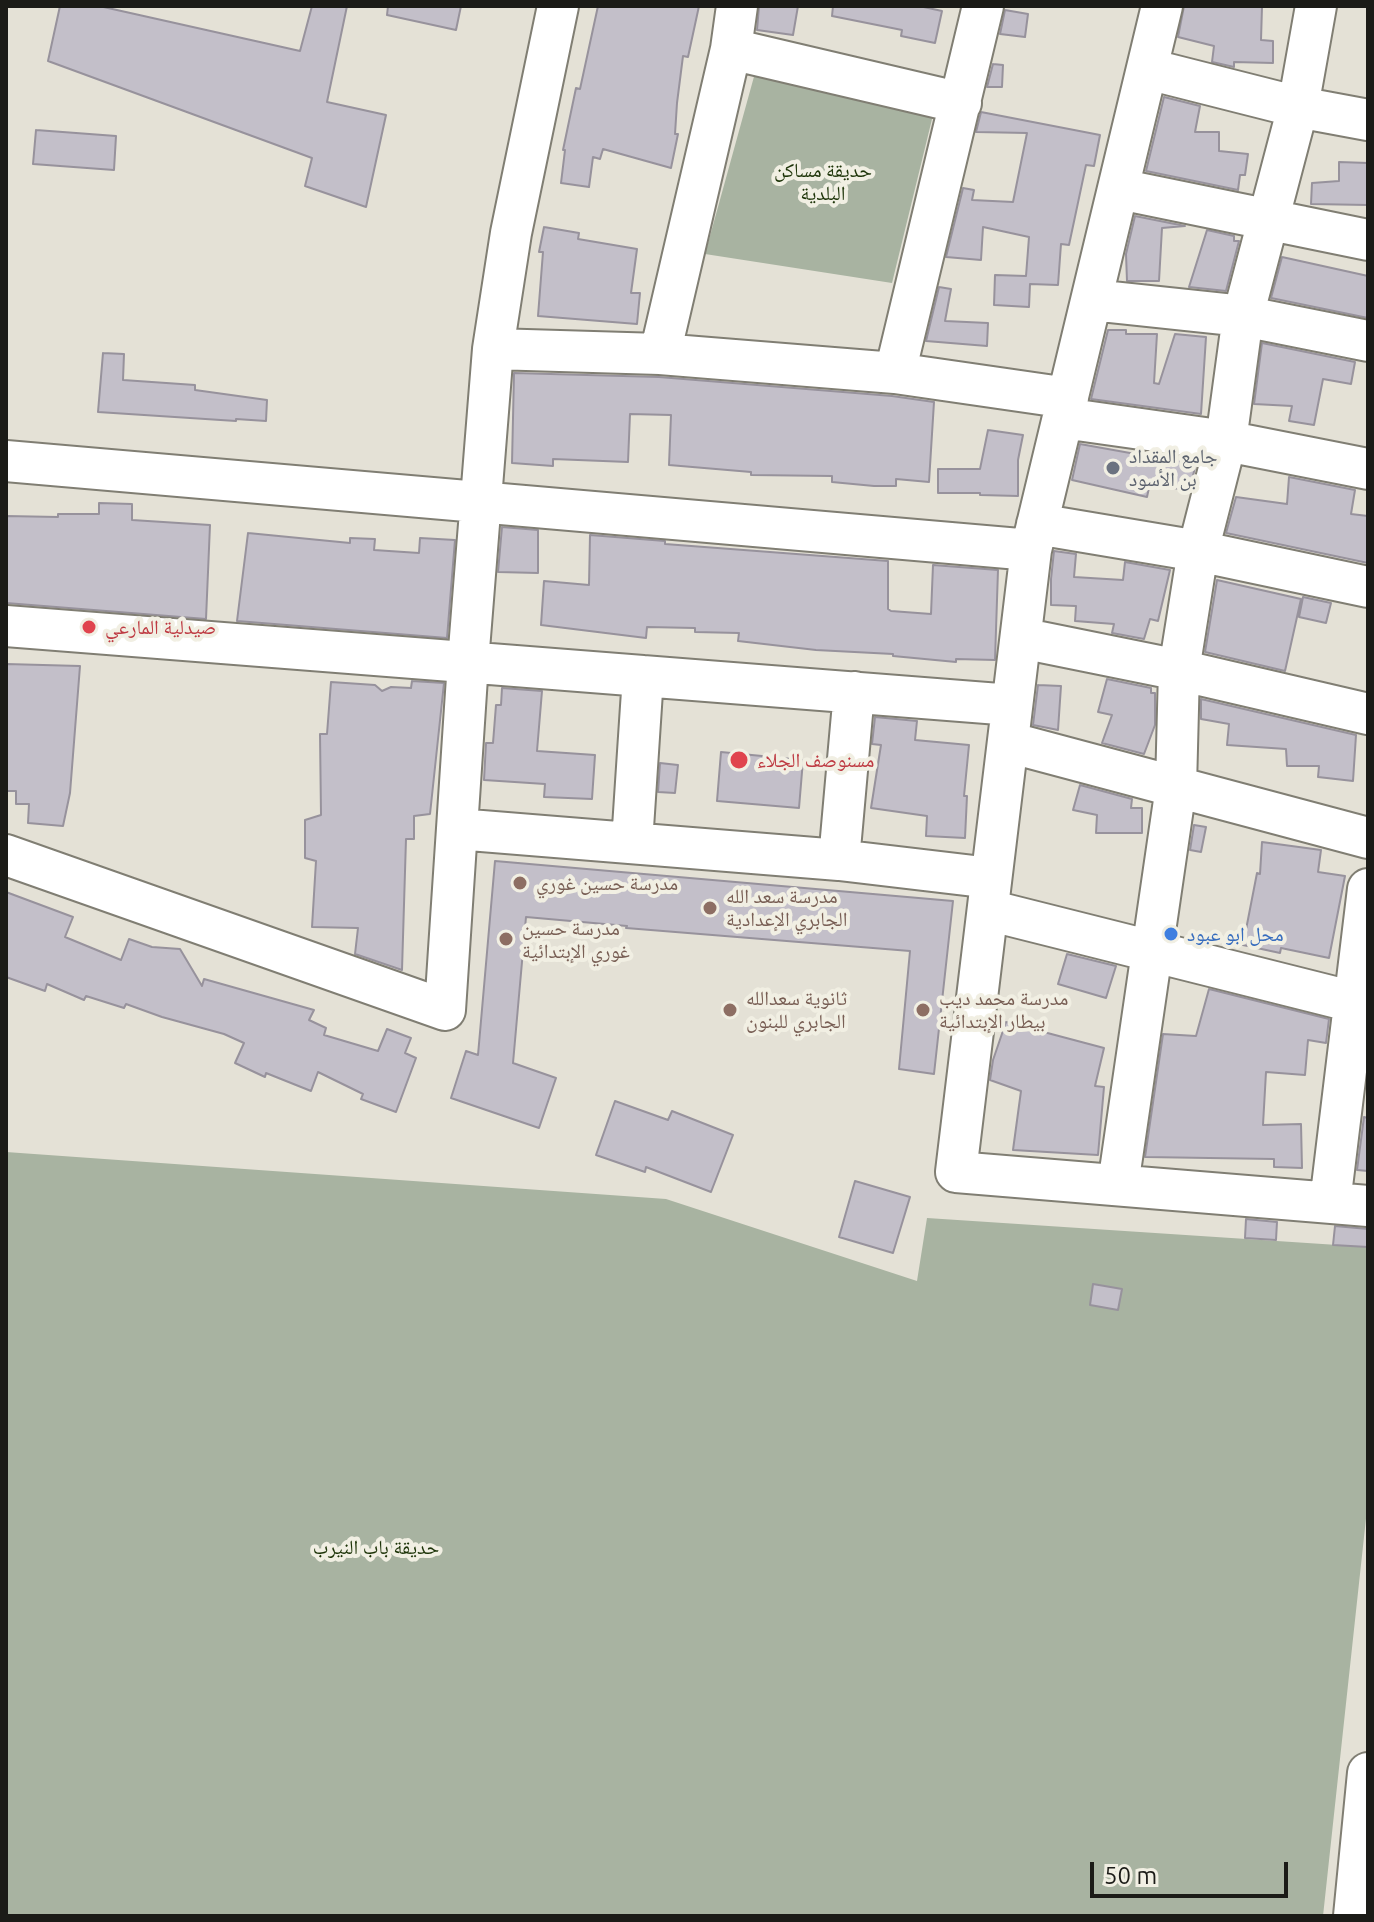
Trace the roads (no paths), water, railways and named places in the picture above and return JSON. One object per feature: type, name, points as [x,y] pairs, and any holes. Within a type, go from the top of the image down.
[{"type":"street","points":[[6,855],[445,1010],[493,349],[511,233],[558,6]]},
{"type":"street","points":[[660,354],[731,49],[737,6]]},
{"type":"street","points":[[895,373],[983,6]]},
{"type":"street","points":[[1162,6],[1034,537],[956,1172],[1349,1204],[1354,1002],[1368,889]]},
{"type":"street","points":[[1118,1185],[1176,787],[1179,670],[1198,551],[1226,441],[1243,316],[1298,107],[1316,6]]},
{"type":"street","points":[[731,49],[961,103]]},
{"type":"street","points":[[1148,69],[1298,107],[1368,120]]},
{"type":"street","points":[[1119,189],[1368,240]]},
{"type":"street","points":[[1092,300],[1243,316],[1368,341]]},
{"type":"street","points":[[493,349],[660,354],[895,373],[1368,469]]},
{"type":"street","points":[[6,461],[480,502],[1034,537],[1198,551],[1368,587]]},
{"type":"street","points":[[6,626],[854,692],[1010,724],[1176,787],[1368,838]]},
{"type":"street","points":[[1021,638],[1179,670],[1368,714]]},
{"type":"street","points":[[632,843],[643,676]]},
{"type":"street","points":[[839,860],[854,692]]},
{"type":"street","points":[[457,829],[839,860],[989,894],[1152,951],[1354,1002]]},
{"type":"street","points":[[1354,1916],[1363,1868],[1368,1773]]},
{"type":"place","name":"جامع المقداد بن الأسود","points":[[1113,468]]},
{"type":"place","name":"صيدلية المارعي","points":[[89,627]]},
{"type":"place","name":"مسنوصف الجلاء","points":[[739,760]]},
{"type":"place","name":"مدرسة حسين غوري","points":[[520,883]]},
{"type":"place","name":"مدرسة سعد الله الجابري الإعدادية","points":[[710,908]]},
{"type":"place","name":"محل ابو عبود","points":[[1171,934]]},
{"type":"place","name":"مدرسة حسين غوري الإبتدائية","points":[[506,939]]},
{"type":"place","name":"ثانوية سعدالله الجابري للبنون","points":[[730,1010]]},
{"type":"place","name":"مدرسة محمد ديب بيطار الإبتدائية","points":[[923,1010]]},
{"type":"park label","name":"حديقة مساكن البلدية","points":[[823,182]]},
{"type":"park label","name":"حديقة باب النيرب","points":[[376,1547]]}]
